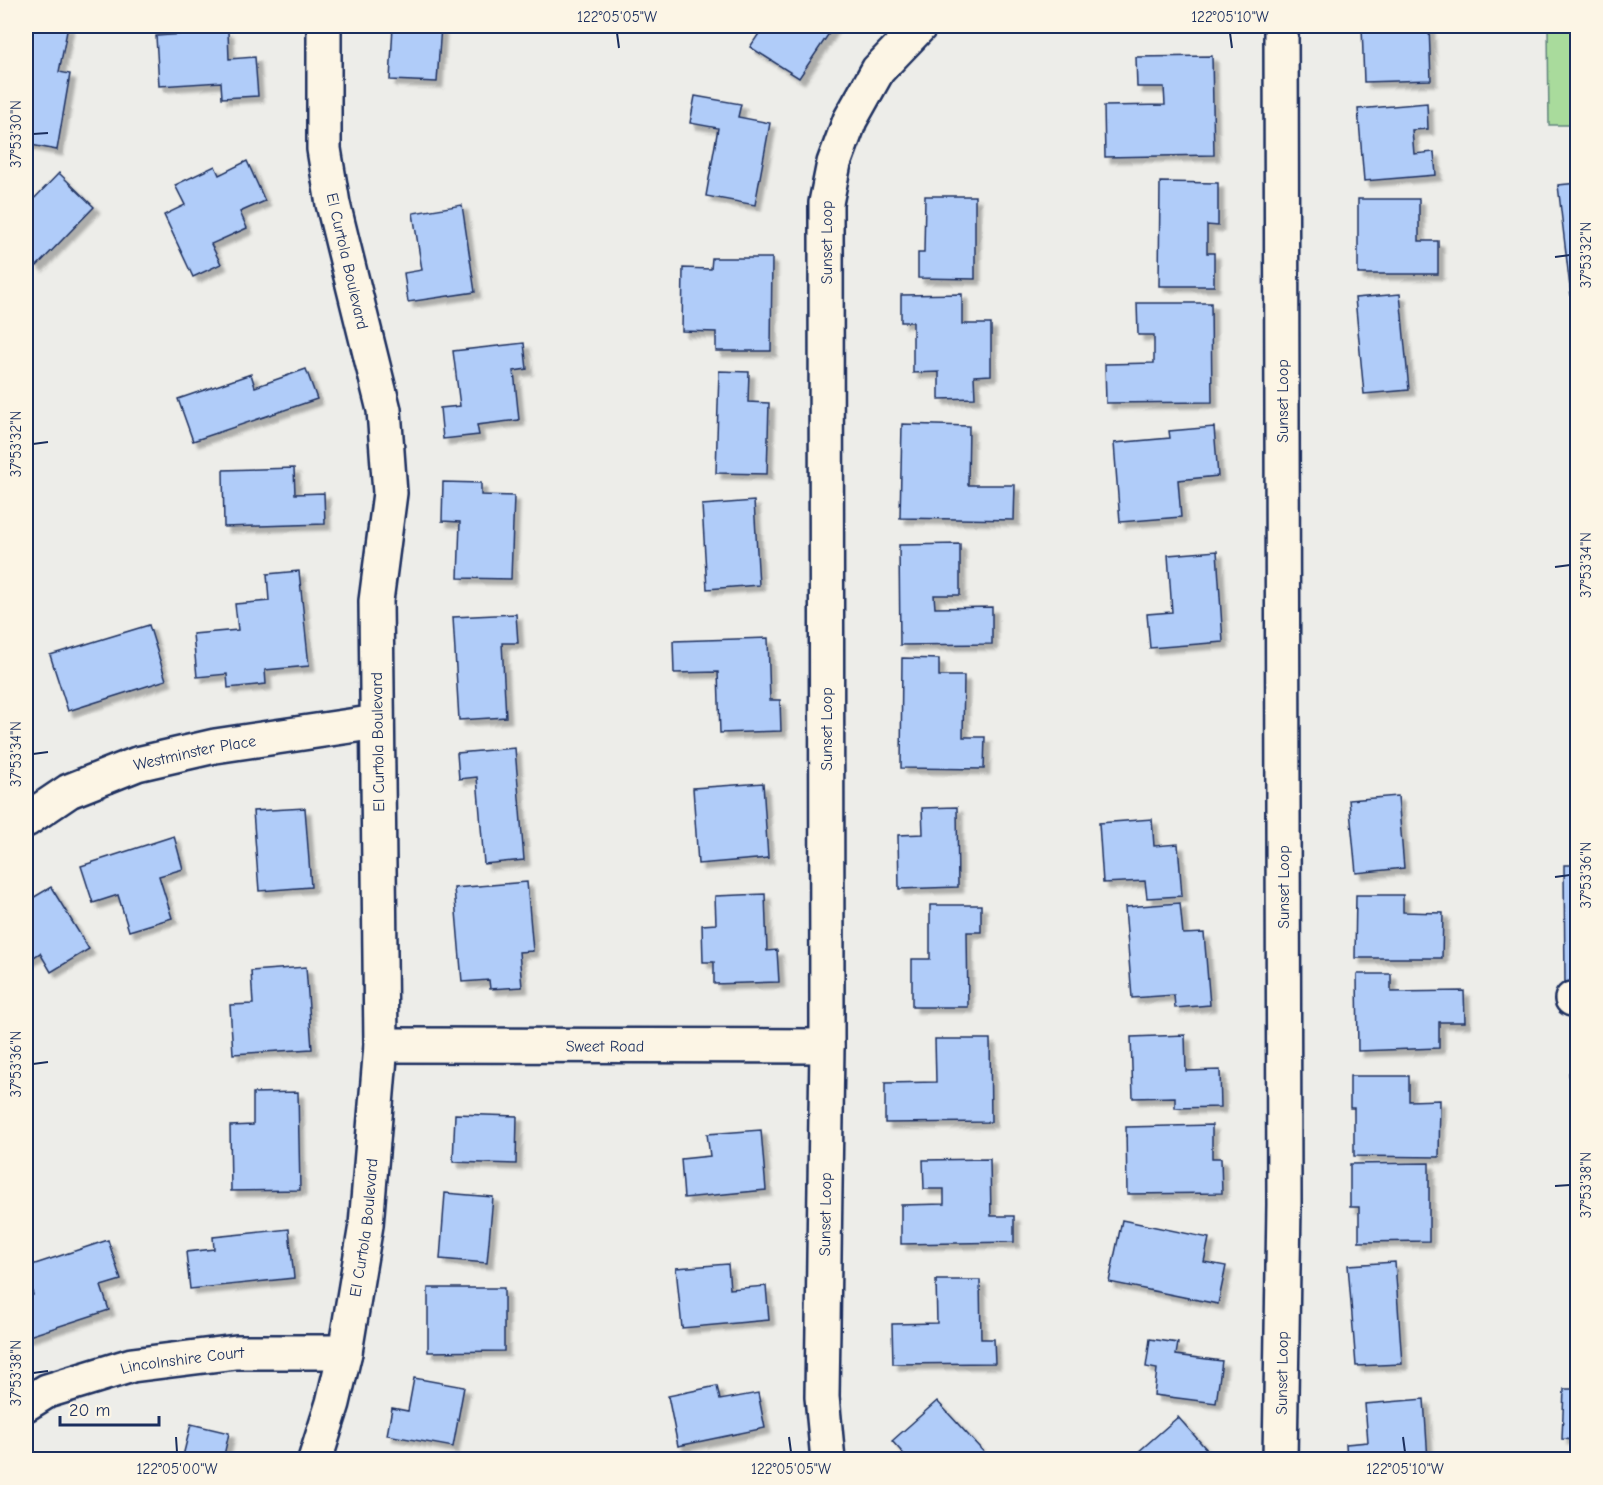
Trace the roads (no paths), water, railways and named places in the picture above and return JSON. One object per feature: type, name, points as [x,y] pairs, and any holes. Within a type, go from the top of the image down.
[{"type":"street","name":"El Curtola Boulevard","points":[[315,1460],[333,1403],[345,1352],[366,1226],[381,1045],[376,601],[390,493],[384,410],[333,204],[324,149],[324,26]]},
{"type":"street","name":"Sunset Loop","points":[[828,1460],[822,1397],[827,1046],[826,203],[834,163],[850,120],[878,70],[920,26]]},
{"type":"street","name":"Sunset Loop","points":[[1280,1460],[1284,1204],[1281,26]]},
{"type":"street","name":"Westminster Place","points":[[26,820],[69,791],[137,764],[215,746],[376,722]]},
{"type":"street","name":"Sweet Road","points":[[381,1045],[827,1046]]},
{"type":"street","name":"Lincolnshire Court","points":[[26,1404],[47,1391],[132,1365],[236,1352],[345,1352]]}]
